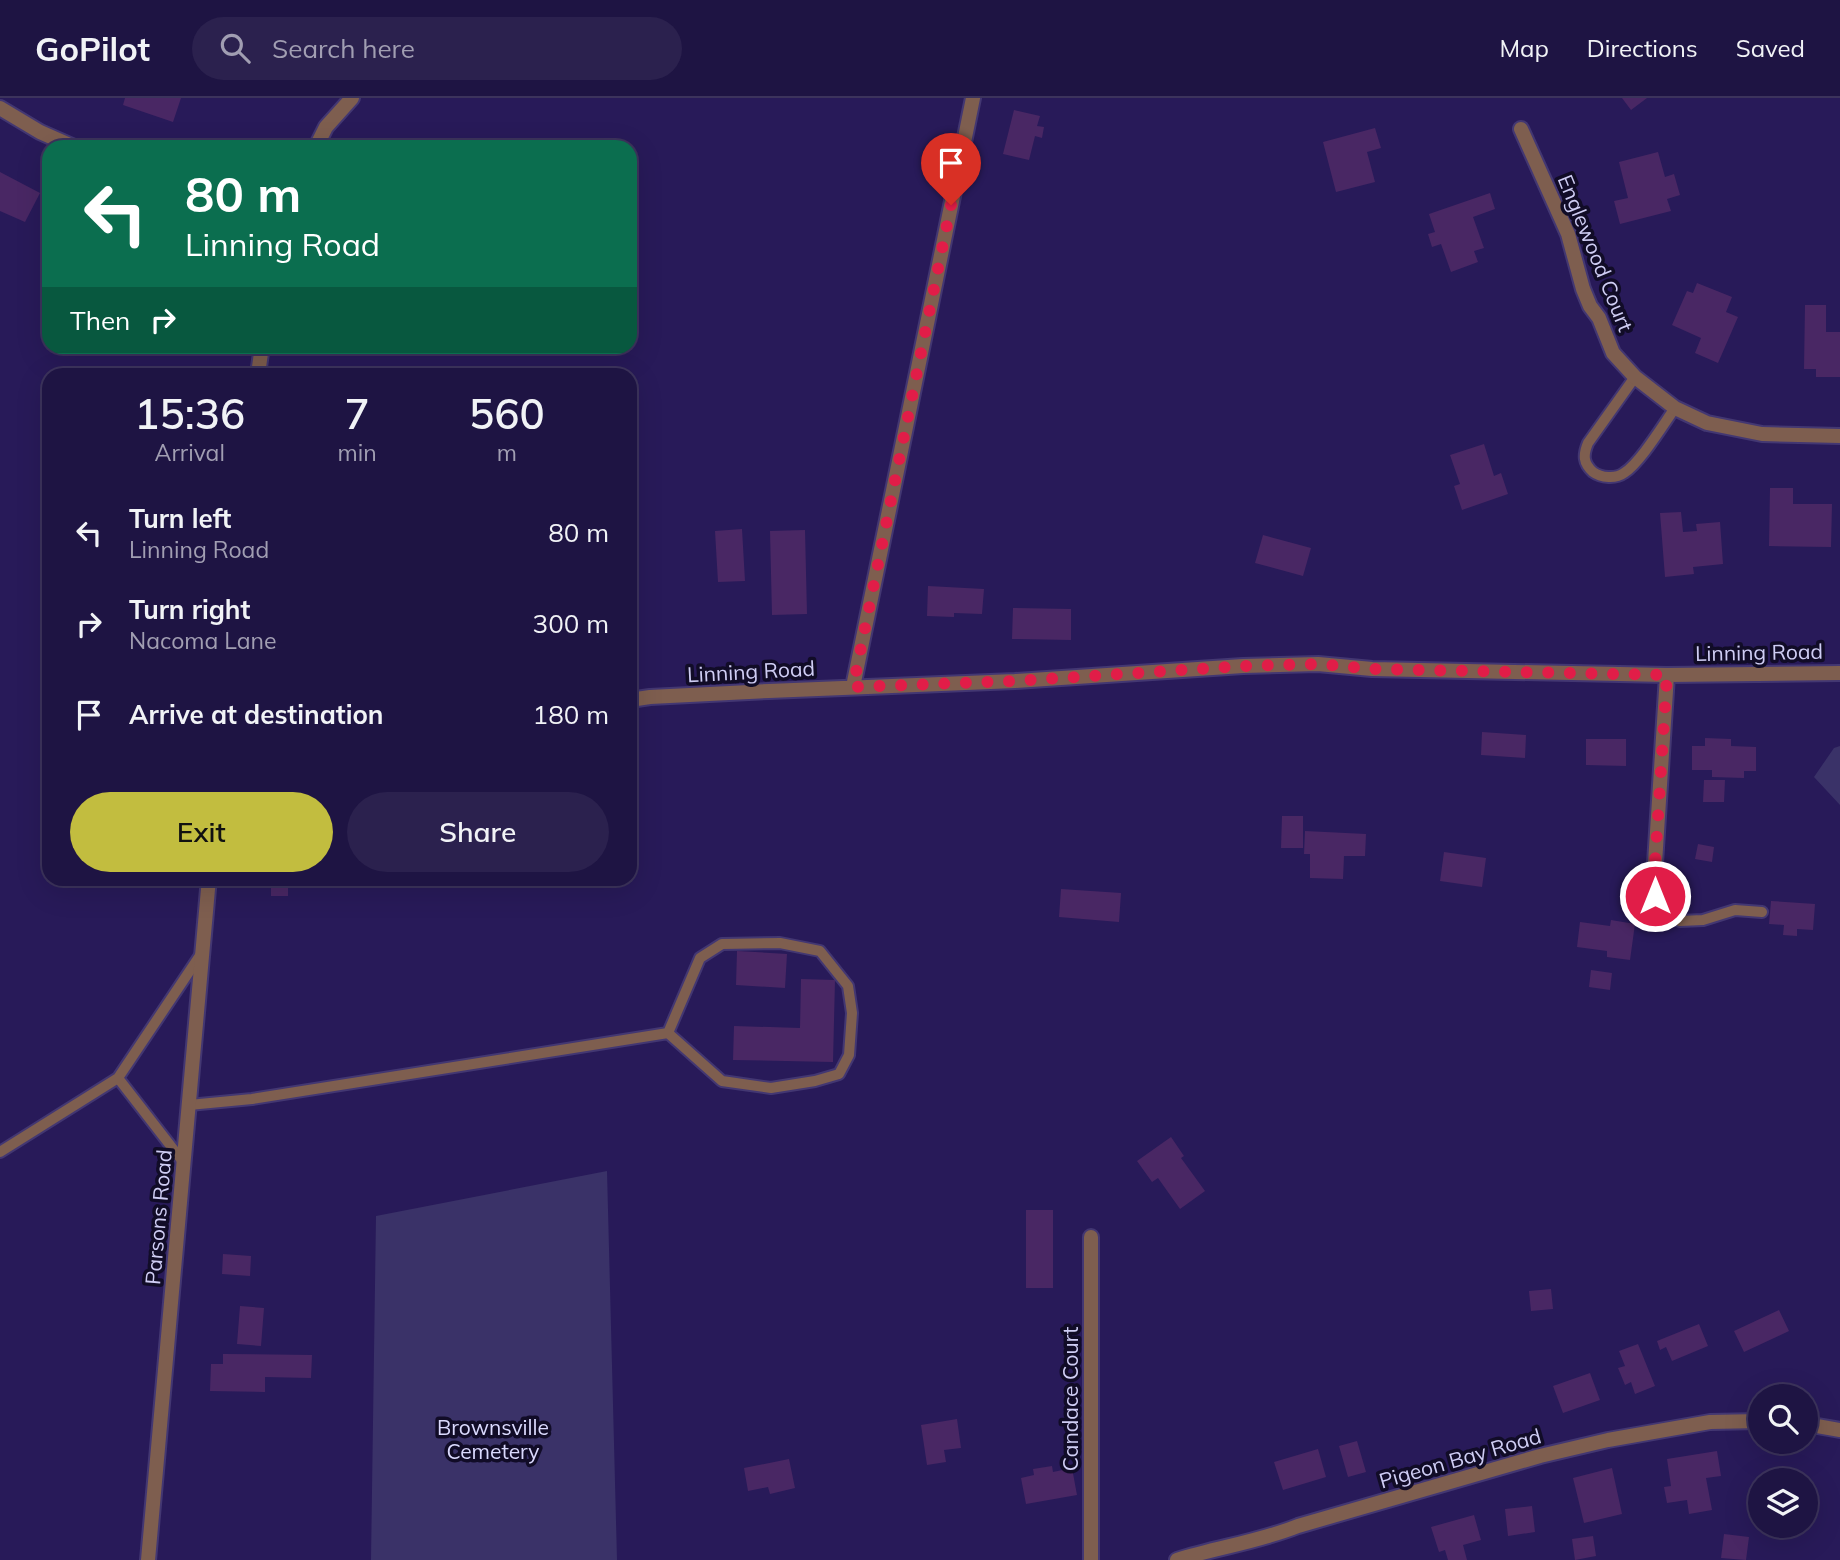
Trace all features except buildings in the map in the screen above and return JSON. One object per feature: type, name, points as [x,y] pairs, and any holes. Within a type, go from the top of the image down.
[{"type":"street","points":[[320,140],[326,127],[352,98]]},
{"type":"street","points":[[853,687],[973,98]]},
{"type":"street","points":[[0,108],[58,140]]},
{"type":"street","name":"Englewood Court","points":[[1521,129],[1568,234],[1590,306],[1599,318],[1613,353],[1635,377],[1675,408],[1707,423],[1762,434],[1840,436]]},
{"type":"street","name":"Linning Road","points":[[637,700],[1318,664],[1372,669],[1667,675],[1840,673]]},
{"type":"street","points":[[1654,879],[1667,675]]},
{"type":"street","name":"Parsons Road","points":[[148,1560],[208,886]]},
{"type":"street","name":"Candace Court","points":[[1091,1237],[1091,1560]]},
{"type":"street","name":"Pigeon Bay Road","points":[[1177,1560],[1267,1538],[1298,1526],[1540,1456],[1675,1426],[1748,1421]]},
{"type":"street","points":[[1818,1426],[1840,1430]]},
{"type":"lane","points":[[1635,377],[1588,443],[1584,461],[1591,470],[1607,477],[1625,473],[1675,408]]},
{"type":"lane","points":[[1654,879],[1655,896],[1661,911],[1680,921],[1703,920],[1735,910],[1762,912]]},
{"type":"lane","points":[[779,943],[820,951],[848,986],[852,1013],[849,1055],[839,1074],[815,1082],[771,1088],[722,1081],[668,1033],[699,958],[722,944],[779,943]]},
{"type":"lane","points":[[0,1152],[118,1078],[203,951]]},
{"type":"lane","points":[[189,1105],[252,1098],[668,1033]]},
{"type":"lane","points":[[118,1078],[184,1163]]},
{"type":"green space","points":[[1840,746],[1840,805],[1814,777],[1834,748]]},
{"type":"green space","name":"Brownsville Cemetery","points":[[607,1171],[617,1560],[371,1560],[376,1216]]},
{"type":"route","points":[[951,205],[853,687],[1318,664],[1372,669],[1667,675],[1655,896]]}]
